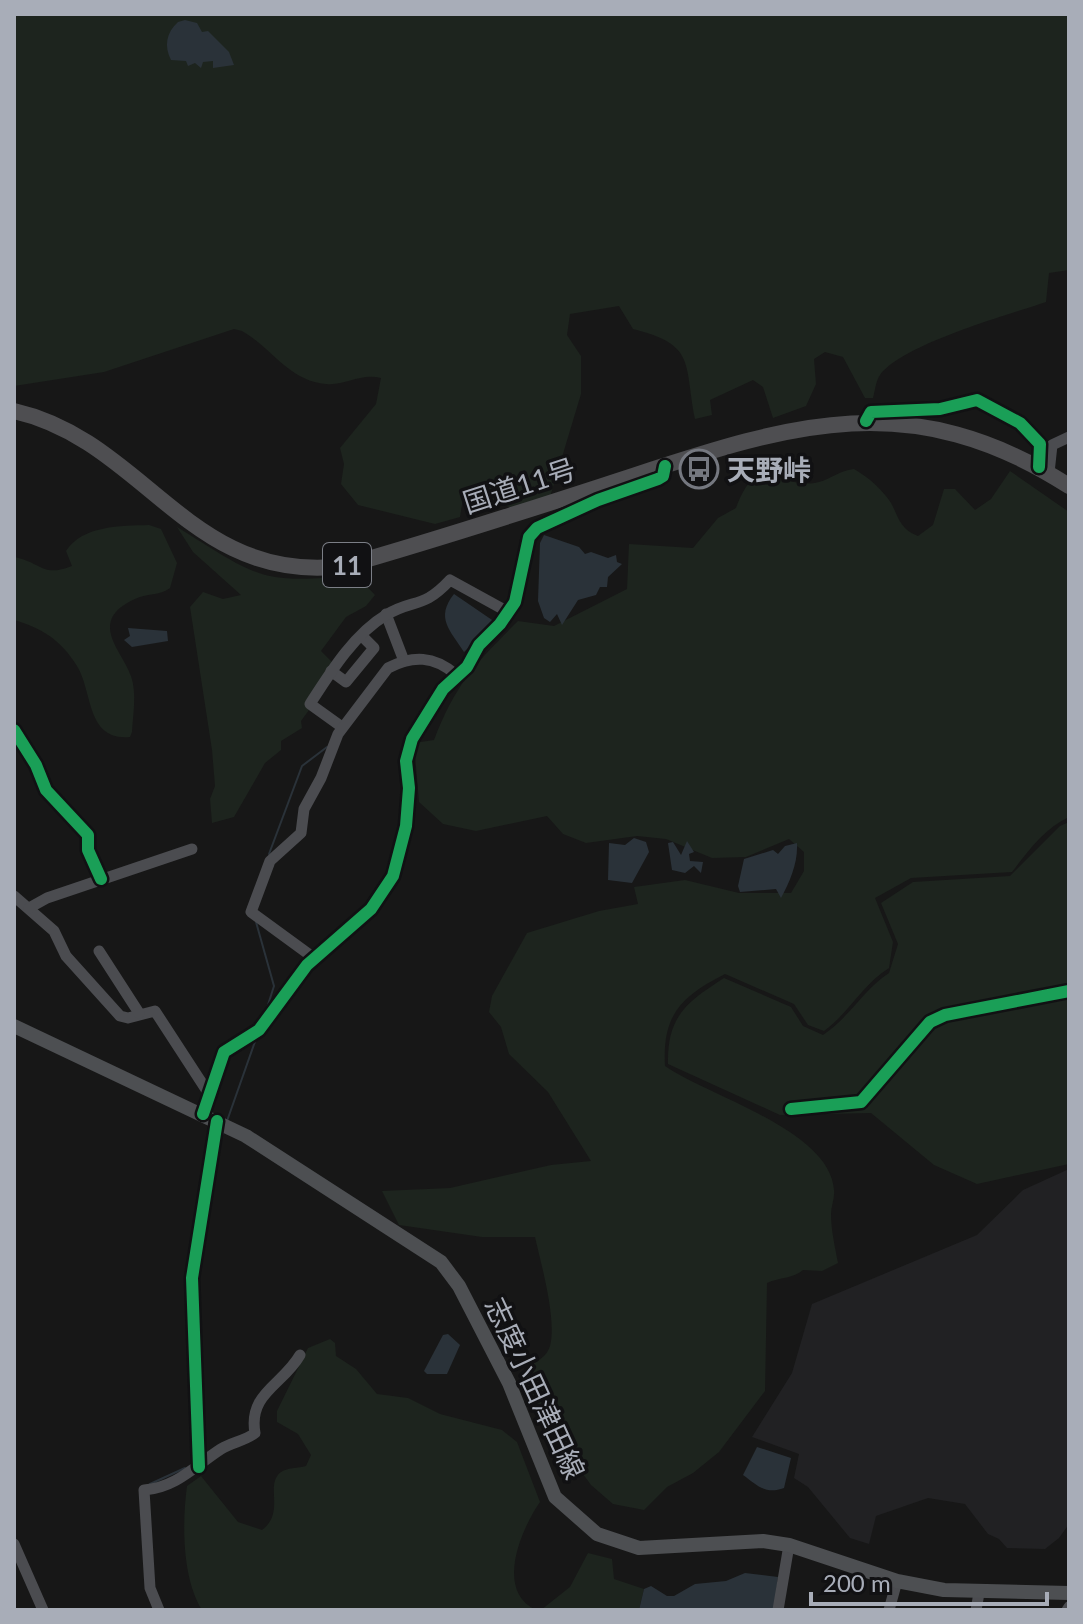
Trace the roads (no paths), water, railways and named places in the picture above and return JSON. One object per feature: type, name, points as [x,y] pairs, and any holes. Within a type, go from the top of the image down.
[{"type":"highway","name":"国道11号","points":[[14,411],[63,428],[99,451],[223,546],[249,558],[293,568],[344,566],[804,426],[866,421],[935,428],[972,437],[1044,470],[1069,486]]},
{"type":"main road","name":"志度小田津田線","points":[[14,1026],[210,1118],[273,1152],[441,1262],[459,1286],[509,1383],[555,1497],[597,1534],[639,1548],[736,1541],[789,1545],[897,1581],[979,1593],[1069,1593]]},
{"type":"street","points":[[866,421],[871,412],[881,409],[940,409],[977,400],[1020,423],[1040,444],[1044,470]]},
{"type":"street","points":[[1044,470],[1052,445],[1069,437]]},
{"type":"street","points":[[199,1467],[192,1278],[210,1118],[209,1094],[224,1052],[259,1030],[314,958],[371,909],[393,876],[406,826],[407,751],[455,674],[467,667],[479,645],[515,602],[529,537],[537,528],[658,479],[663,476],[665,466]]},
{"type":"street","points":[[342,727],[310,704],[331,671],[386,614],[432,599],[450,580],[508,612]]},
{"type":"street","points":[[386,614],[404,661]]},
{"type":"street","points":[[331,671],[346,682],[374,648],[362,636]]},
{"type":"street","points":[[314,958],[251,912],[270,861],[301,833],[304,809],[342,727],[388,668],[404,661],[438,661],[455,674]]},
{"type":"street","points":[[14,730],[36,765],[46,790],[88,835],[88,850],[101,879]]},
{"type":"street","points":[[29,908],[47,898],[192,849]]},
{"type":"street","points":[[14,896],[54,931],[66,956],[120,1016],[128,1018],[155,1011],[209,1094]]},
{"type":"street","points":[[99,951],[139,1013]]},
{"type":"street","points":[[791,1109],[835,1106],[868,1098],[930,1022],[945,1015],[1069,991]]},
{"type":"street","points":[[159,1610],[150,1588],[144,1490],[157,1489],[199,1467],[223,1448],[255,1433],[257,1404],[265,1390],[283,1377],[300,1355]]},
{"type":"street","points":[[14,1544],[43,1610]]},
{"type":"street","points":[[778,1610],[789,1545]]},
{"type":"street","points":[[889,1610],[897,1581]]},
{"type":"street","points":[[976,1610],[979,1593]]},
{"type":"waterway","points":[[269,854],[302,766],[327,747]]},
{"type":"waterway","points":[[256,922],[274,986],[266,1011]]},
{"type":"waterway","points":[[227,1121],[257,1036]]},
{"type":"waterway","points":[[218,1147],[224,1130]]},
{"type":"waterway","points":[[150,1484],[185,1468]]},
{"type":"place","name":"天野峠","points":[[699,469]]}]
